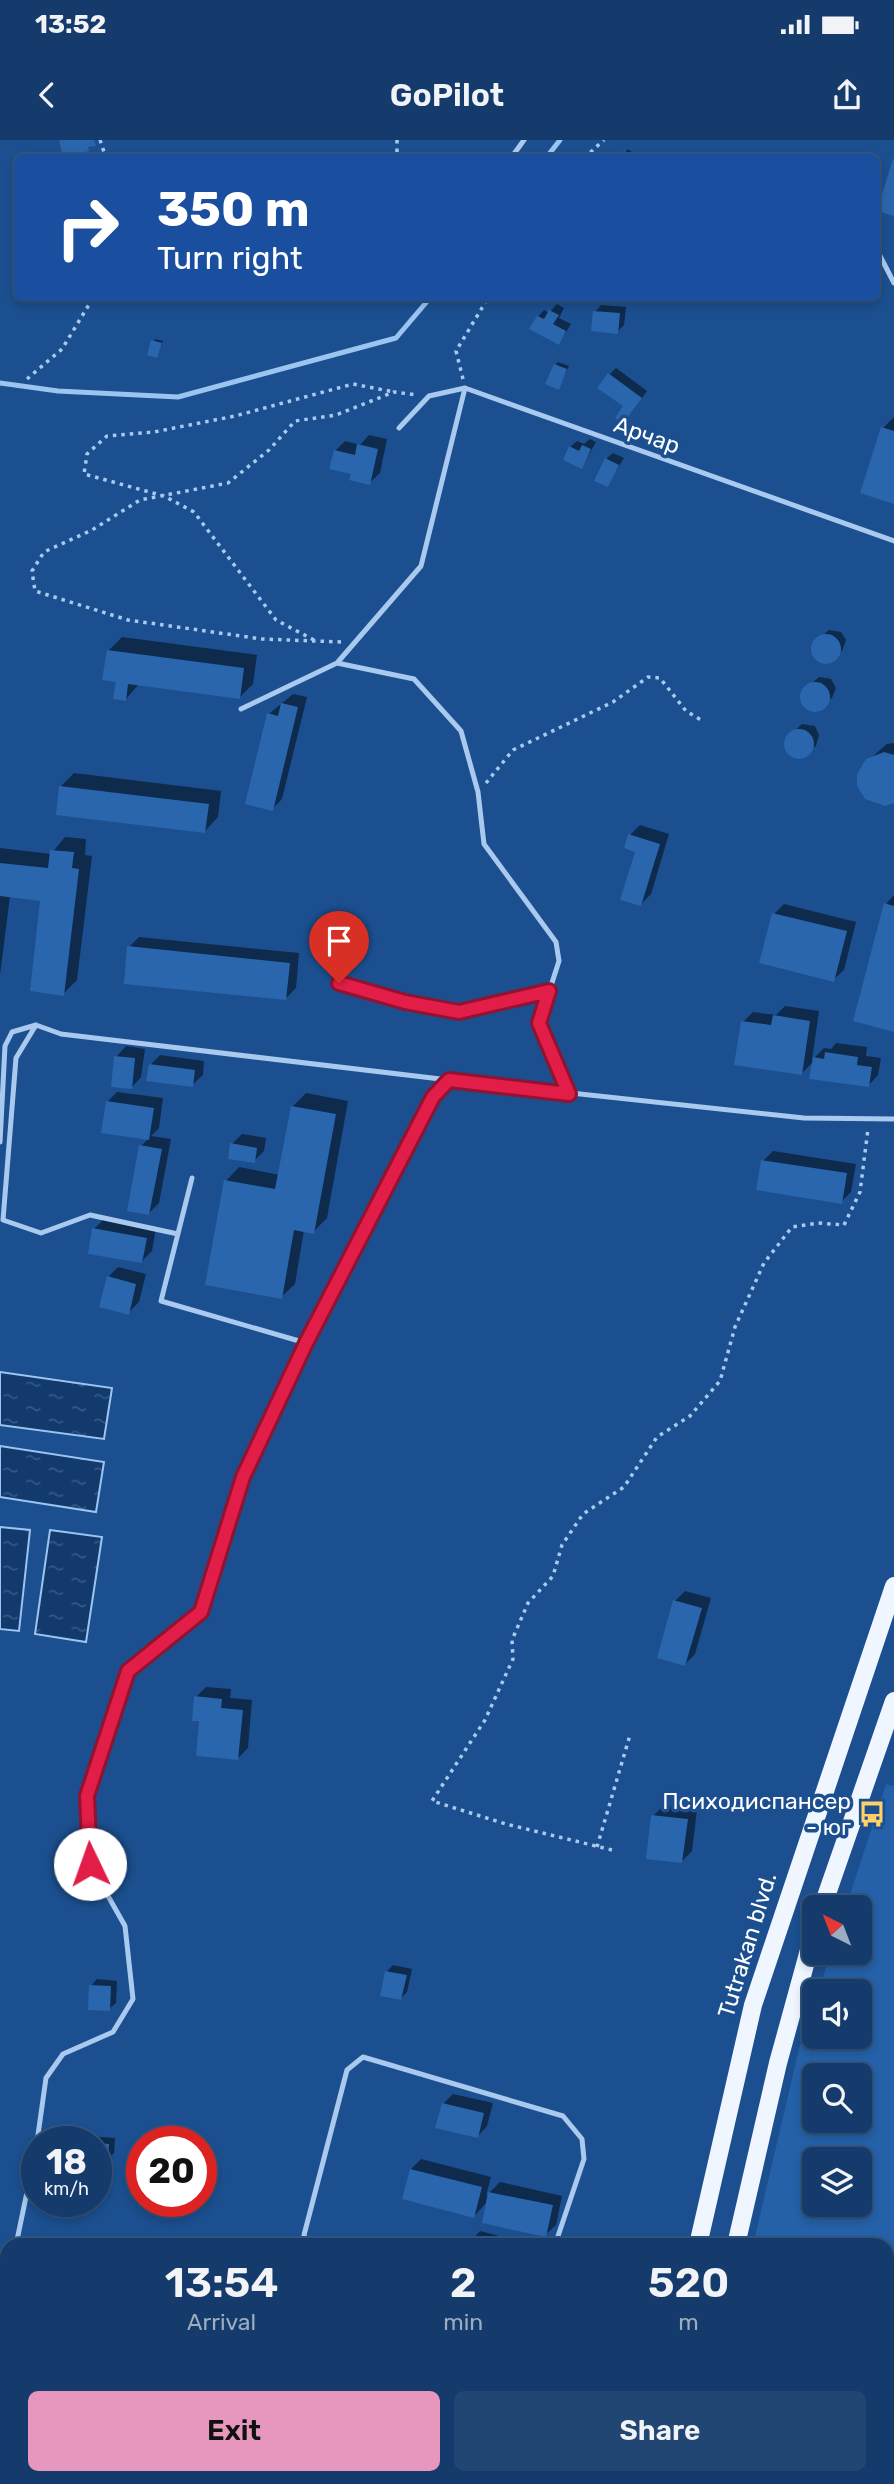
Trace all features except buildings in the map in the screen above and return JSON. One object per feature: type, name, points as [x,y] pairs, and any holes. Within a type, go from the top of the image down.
[{"type":"main road","name":"Tutrakan blvd.","points":[[700,2238],[753,2005],[894,1586]]},
{"type":"main road","points":[[827,1895],[894,1701]]},
{"type":"main road","points":[[738,2238],[778,2063],[805,1965]]},
{"type":"lane","points":[[880,256],[894,283]]},
{"type":"lane","points":[[241,709],[337,663],[421,566],[465,388],[429,396],[399,428]]},
{"type":"lane","name":"Арчар","points":[[465,388],[894,541]]},
{"type":"lane","points":[[337,663],[414,679],[461,731],[478,792],[484,845],[556,942],[559,961],[539,1023],[569,1094]]},
{"type":"lane","points":[[339,983],[405,1002],[459,1012],[549,991]]},
{"type":"lane","points":[[36,1025],[16,1058],[3,1220],[41,1233],[90,1215],[178,1234]]},
{"type":"lane","points":[[0,1142],[5,1046],[12,1032],[36,1025],[61,1034],[569,1094],[804,1118],[894,1119]]},
{"type":"lane","points":[[39,2126],[46,2078],[63,2054],[113,2032],[133,1999],[125,1926],[90,1864],[87,1796],[128,1671],[201,1612],[243,1477],[306,1343],[433,1097],[449,1080]]},
{"type":"lane","points":[[192,1178],[161,1301],[306,1343]]},
{"type":"lane","points":[[306,2238],[304,2235],[346,2070],[363,2057],[517,2100],[563,2116],[582,2139],[584,2159],[557,2238]]},
{"type":"lane","points":[[17,2238],[22,2217]]},
{"type":"path","points":[[588,154],[604,140]]},
{"type":"path","points":[[27,379],[62,349],[91,301]]},
{"type":"path","points":[[465,388],[456,351],[486,301]]},
{"type":"path","points":[[316,641],[276,620],[194,512],[164,496],[84,474],[87,454],[107,436],[154,432],[235,416],[353,384],[429,396]]},
{"type":"path","points":[[357,642],[262,639],[128,620],[35,590],[32,571],[44,552],[92,530],[140,500],[228,483],[269,450],[295,421],[336,415],[394,392]]},
{"type":"path","points":[[478,792],[513,750],[546,731],[613,702],[648,677],[660,678],[686,711],[701,720]]},
{"type":"path","points":[[612,1850],[506,1824],[432,1801],[485,1720],[513,1659],[512,1640],[527,1603],[553,1576],[562,1545],[583,1514],[624,1487],[657,1437],[690,1416],[720,1381],[735,1327],[764,1263],[792,1227],[818,1223],[844,1225],[860,1192],[869,1120]]},
{"type":"path","points":[[597,1847],[631,1735]]},
{"type":"shaded area","points":[[886,1784],[894,1786],[894,2238],[755,2238],[802,2040],[802,2049],[872,2049],[872,1979],[822,1979],[827,1965],[872,1965],[872,1895],[850,1895]]},
{"type":"water","points":[[0,1372],[112,1388],[104,1439],[0,1425]]},
{"type":"water","points":[[0,1446],[104,1462],[96,1512],[0,1497]]},
{"type":"water","points":[[0,1527],[30,1530],[19,1631],[0,1629]]},
{"type":"water","points":[[50,1530],[102,1537],[86,1642],[35,1634]]},
{"type":"waterway","points":[[549,154],[560,140]]},
{"type":"waterway","points":[[0,383],[58,391],[178,397],[396,338],[427,301]]},
{"type":"place","name":"Психодиспансер - юг","points":[[872,1814]]},
{"type":"route","points":[[90,1864],[87,1796],[128,1671],[201,1612],[243,1477],[306,1343],[433,1097],[449,1080],[569,1094],[539,1023],[549,991],[459,1012],[405,1002],[339,983]]}]
